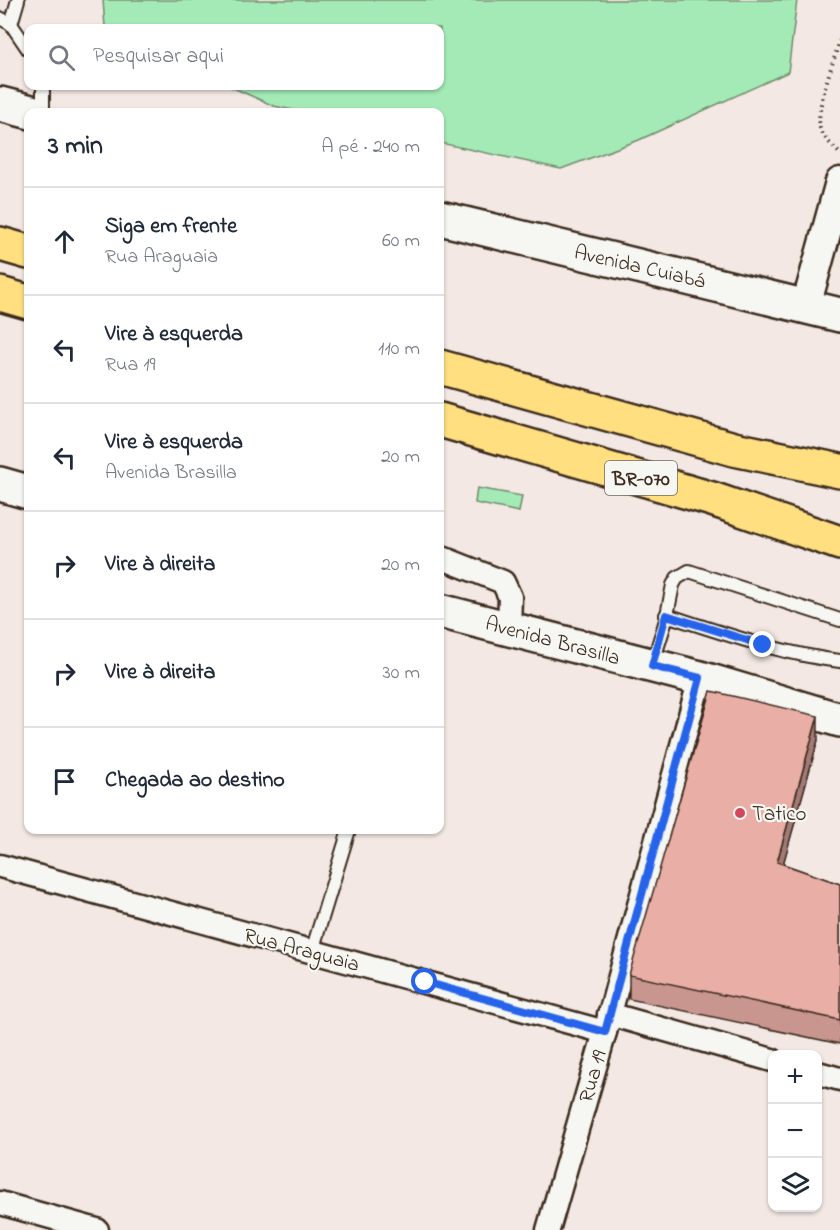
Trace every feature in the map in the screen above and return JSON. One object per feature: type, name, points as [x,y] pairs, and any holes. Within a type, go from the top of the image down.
[{"type":"highway","points":[[0,244],[24,251]]},
{"type":"highway","points":[[0,294],[24,301]]},
{"type":"highway","name":"BR-070","points":[[444,368],[734,449],[840,471]]},
{"type":"highway","name":"BR-070","points":[[444,421],[712,499],[840,543]]},
{"type":"main road","points":[[0,104],[24,110]]},
{"type":"main road","name":"Avenida Cuiabá","points":[[444,219],[840,315]]},
{"type":"main road","points":[[0,484],[24,491]]},
{"type":"main road","name":"Avenida Brasilla","points":[[444,612],[700,678],[840,720]]},
{"type":"street","points":[[806,306],[840,182]]},
{"type":"street","points":[[444,559],[504,582],[510,597],[509,629]]},
{"type":"street","name":"Rua 19","points":[[548,1230],[607,1023],[700,678]]},
{"type":"street","name":"Rua Araguaia","points":[[0,866],[312,951],[607,1023],[768,1059]]},
{"type":"street","points":[[822,1074],[840,1079]]},
{"type":"street","points":[[0,1203],[97,1230]]},
{"type":"lane","points":[[18,0],[6,21],[24,44]]},
{"type":"lane","points":[[43,90],[43,108]]},
{"type":"lane","points":[[652,666],[673,585],[677,578],[689,571],[840,620]]},
{"type":"lane","points":[[666,615],[782,651],[840,661]]},
{"type":"lane","points":[[312,951],[348,834]]},
{"type":"path","points":[[840,40],[819,111],[820,128],[840,154]]},
{"type":"green space","points":[[103,0],[797,0],[788,72],[639,140],[561,169],[444,144],[444,108],[283,108],[238,90],[444,90],[444,24],[105,24]]},
{"type":"green space","points":[[477,488],[522,496],[519,512],[475,503]]},
{"type":"building","name":"Tatico","points":[[711,691],[818,716],[777,862],[840,884],[840,1020],[629,975]]},
{"type":"place","name":"Tatico","points":[[740,813]]},
{"type":"route","points":[[425,982],[605,1032],[700,678],[652,666],[666,615],[763,645]]}]
